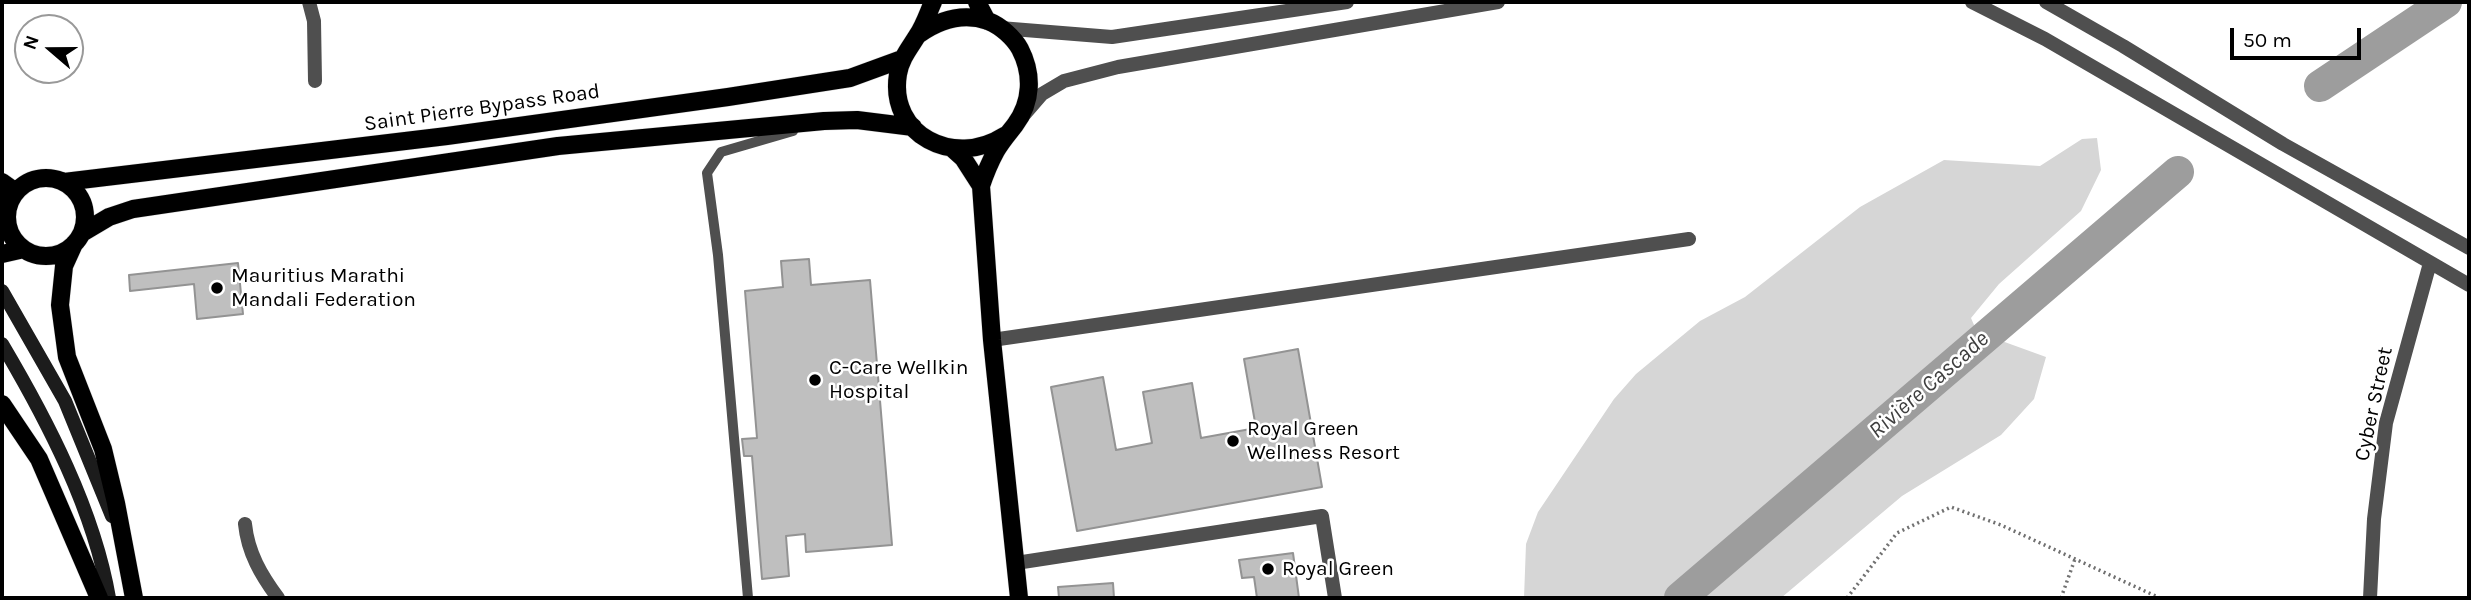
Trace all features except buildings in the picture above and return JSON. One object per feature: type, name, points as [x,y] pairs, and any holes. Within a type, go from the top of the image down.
[{"type":"main road","points":[[933,2],[918,35],[902,59],[898,76],[898,94],[913,127],[938,145],[953,149],[972,149],[991,144],[1011,129]]},
{"type":"main road","points":[[977,2],[994,25],[1016,43],[1027,62],[1030,84],[1026,106],[996,152],[981,186]]},
{"type":"main road","points":[[918,35],[933,24],[951,18],[969,17],[994,25]]},
{"type":"main road","name":"Saint Pierre Bypass Road","points":[[64,182],[434,138],[728,97],[850,78],[902,59]]},
{"type":"main road","points":[[134,598],[103,450],[67,357],[60,305],[64,266],[78,239],[85,210],[74,189],[52,178],[38,178],[9,187],[10,202],[5,231],[24,248],[44,256],[55,255],[78,239],[109,217],[146,207],[558,146],[824,121],[857,120],[913,127]]},
{"type":"main road","points":[[953,149],[968,165],[981,186],[992,340],[1018,598]]},
{"type":"main road","points":[[2,254],[24,248]]},
{"type":"main road","points":[[2,291],[65,401],[108,505],[128,569]]},
{"type":"main road","points":[[2,344],[63,457],[105,575],[109,598]]},
{"type":"main road","points":[[2,404],[40,459],[99,598]]},
{"type":"street","points":[[309,2],[314,21],[314,81]]},
{"type":"street","points":[[994,25],[1112,37],[1347,2]]},
{"type":"street","points":[[1011,129],[1042,94],[1064,81],[1118,67],[1498,2]]},
{"type":"street","points":[[1972,2],[2045,39],[2469,285]]},
{"type":"street","points":[[2046,2],[2283,144],[2469,248]]},
{"type":"street","points":[[992,340],[1689,239]]},
{"type":"street","name":"Cyber Street","points":[[2370,598],[2374,519],[2386,423],[2430,263]]},
{"type":"street","points":[[1016,563],[1322,516],[1335,598]]},
{"type":"street","points":[[244,524],[251,554],[278,598]]},
{"type":"lane","points":[[748,598],[707,173],[722,152],[824,121]]},
{"type":"path","points":[[1847,598],[1897,533],[1951,507],[2001,525],[2160,598]]},
{"type":"path","points":[[2061,598],[2075,559]]},
{"type":"shaded area","points":[[2097,138],[2101,170],[2081,211],[1999,284],[1971,318],[1977,332],[2046,357],[2034,399],[2001,435],[1902,496],[1781,598],[1524,598],[1526,544],[1538,512],[1614,399],[1636,374],[1700,321],[1745,297],[1860,207],[1944,160],[2040,166],[2082,139]]},
{"type":"waterway","name":"Rivière Cascade","points":[[2320,86],[2446,2]]},
{"type":"waterway","name":"Rivière Cascade","points":[[1680,598],[2178,172]]},
{"type":"place","name":"Mauritius Marathi Mandali Federation","points":[[217,288]]},
{"type":"place","name":"C-Care Wellkin Hospital","points":[[815,380]]},
{"type":"place","name":"Royal Green Wellness Resort","points":[[1233,441]]},
{"type":"place","name":"Royal Green","points":[[1268,569]]}]
